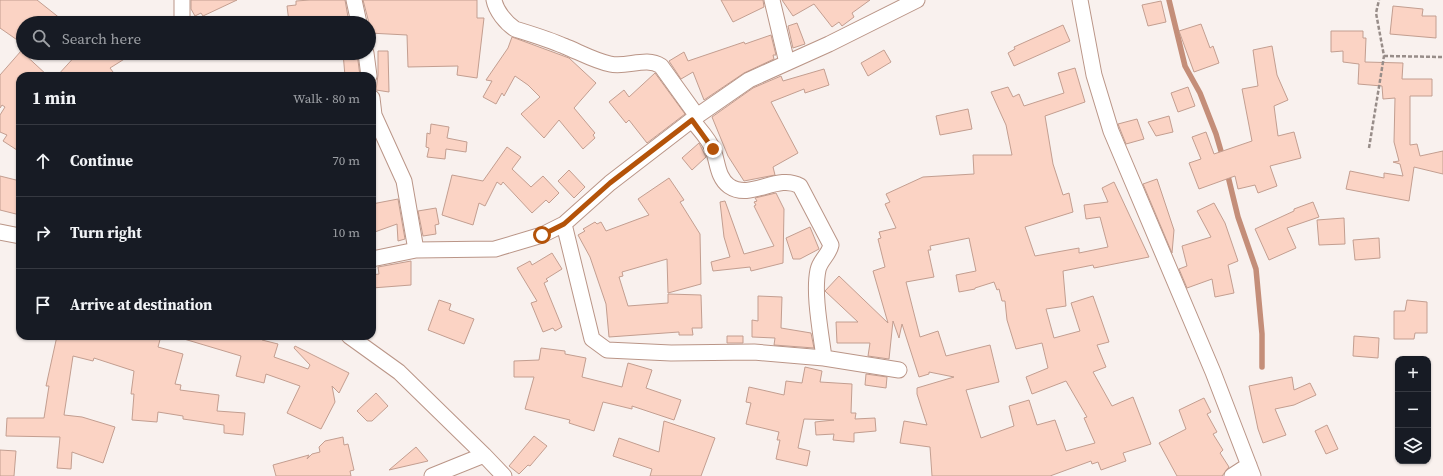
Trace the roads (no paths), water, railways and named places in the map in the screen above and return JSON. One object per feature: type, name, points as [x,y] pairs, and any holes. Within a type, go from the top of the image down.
[{"type":"street","points":[[182,0],[182,16]]},
{"type":"street","points":[[354,0],[357,16]]},
{"type":"street","points":[[494,0],[498,10],[508,25],[515,29],[563,45],[608,64],[617,65],[649,62],[661,66],[695,118],[713,149],[719,173],[729,186],[744,191],[784,181],[793,182],[800,186],[831,245],[830,252],[821,262],[818,270],[818,298],[824,358]]},
{"type":"street","points":[[772,0],[787,63]]},
{"type":"street","points":[[376,258],[416,250],[495,249],[542,235],[564,224],[610,183],[695,118],[749,80],[917,0]]},
{"type":"street","points":[[1080,0],[1094,75],[1111,132],[1213,372],[1251,470],[1232,476]]},
{"type":"street","points":[[367,60],[368,72]]},
{"type":"street","points":[[376,119],[404,181],[416,250]]},
{"type":"street","points":[[564,224],[592,339],[607,350],[671,353],[754,352],[824,358],[899,370]]},
{"type":"street","points":[[0,232],[16,235]]},
{"type":"street","points":[[355,340],[399,372],[504,476]]},
{"type":"street","points":[[432,476],[484,455]]},
{"type":"waterway","points":[[1169,0],[1185,66],[1200,93],[1216,134],[1223,158]]},
{"type":"waterway","points":[[1227,172],[1238,217],[1256,269],[1262,334],[1262,367]]}]
